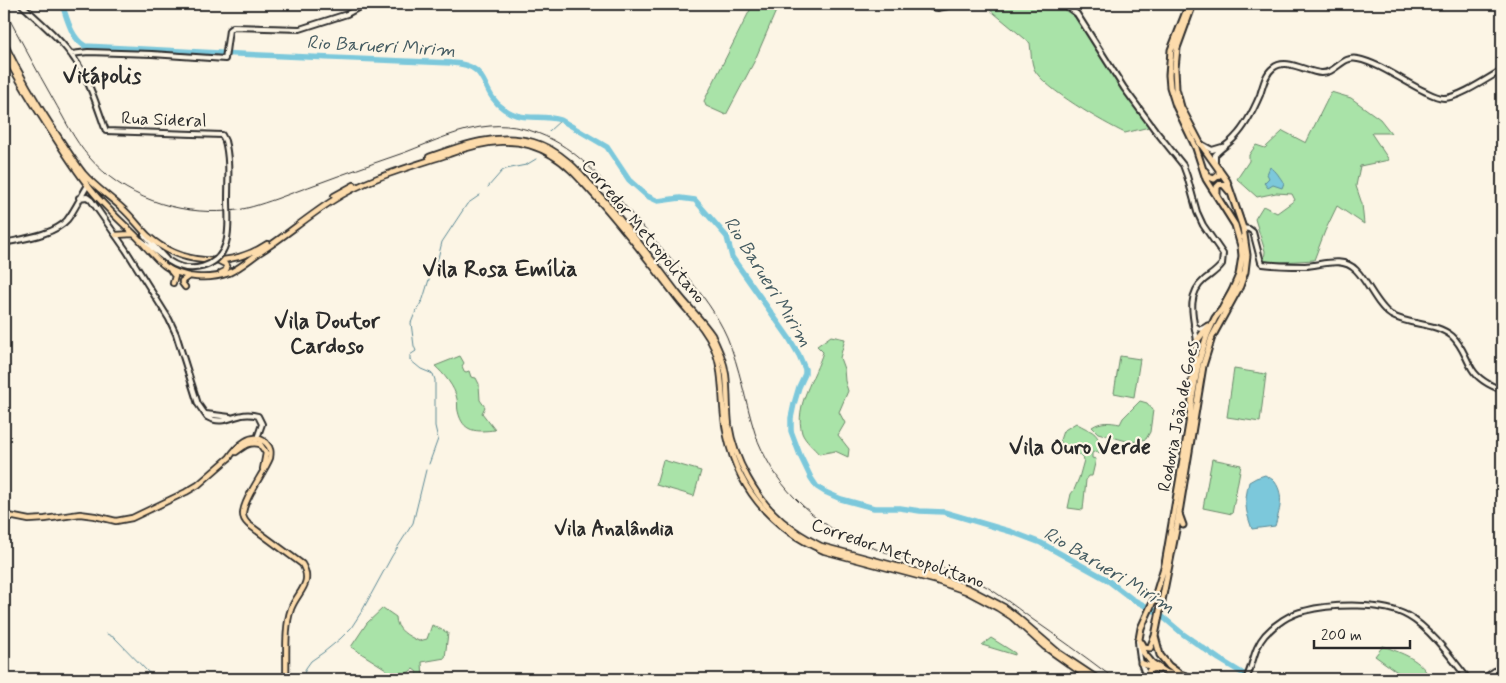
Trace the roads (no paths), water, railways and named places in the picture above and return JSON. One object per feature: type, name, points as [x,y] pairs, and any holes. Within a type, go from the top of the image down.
[{"type":"highway","name":"Rodovia João de Goes","points":[[1139,636],[1154,600],[1165,564],[1192,398],[1203,348],[1215,318],[1232,291],[1239,275],[1242,256],[1242,246],[1235,225],[1206,179],[1196,148],[1176,106],[1169,81],[1172,50],[1189,4]]},
{"type":"highway","name":"Rodovia João de Goes","points":[[1155,636],[1177,525],[1201,376],[1207,350],[1215,329],[1235,297],[1245,272],[1247,255],[1243,228],[1227,181],[1200,143],[1182,107],[1175,83],[1177,48],[1194,4]]},
{"type":"highway","points":[[1204,169],[1209,177],[1214,180],[1219,175],[1219,169]]},
{"type":"highway","points":[[1218,199],[1217,187],[1222,184],[1229,191],[1234,201]]},
{"type":"highway","points":[[1192,398],[1193,369],[1198,341],[1215,318]]},
{"type":"highway","points":[[1177,525],[1183,527],[1178,514]]},
{"type":"highway","points":[[1154,600],[1158,598],[1162,605]]},
{"type":"highway","points":[[1139,636],[1144,647],[1147,648],[1150,648],[1155,636]]},
{"type":"highway","points":[[1139,636],[1142,652],[1167,673]]},
{"type":"highway","points":[[1155,636],[1160,655],[1168,666],[1180,674],[1196,679]]},
{"type":"highway","points":[[1141,663],[1187,679]]},
{"type":"highway","points":[[1150,679],[1149,671],[1154,668]]},
{"type":"main road","points":[[21,4],[71,54],[88,52],[225,58],[229,30],[233,27],[300,29],[347,14],[365,4]]},
{"type":"main road","points":[[926,4],[938,9],[955,4]]},
{"type":"main road","points":[[1064,4],[1077,14],[1106,61],[1182,165],[1197,212],[1203,225],[1223,254],[1222,264],[1196,288],[1192,301],[1192,314],[1198,341]]},
{"type":"main road","name":"Corredor Metropolitano","points":[[4,43],[34,99],[82,172],[155,241],[175,253],[196,259],[219,260],[244,256],[264,247],[333,197],[352,186],[446,151],[482,140],[512,139],[532,142],[556,152],[575,168],[617,214],[712,335],[720,351],[726,374],[729,425],[744,475],[765,504],[781,521],[821,546],[957,584],[979,594],[1010,612],[1058,653],[1098,679]]},
{"type":"main road","points":[[4,52],[25,92],[88,186],[112,213],[175,276],[173,283]]},
{"type":"main road","name":"Rua Sideral","points":[[71,54],[80,67],[92,92],[106,131],[222,135],[225,141],[228,152],[228,234],[223,250],[213,261],[202,267],[184,268],[168,260]]},
{"type":"main road","points":[[1215,162],[1215,155],[1236,137],[1246,122],[1269,73],[1280,64],[1327,73],[1347,59],[1357,58],[1422,91],[1441,98],[1457,96],[1502,70]]},
{"type":"main road","points":[[166,267],[189,276],[210,277],[220,275],[236,269],[332,200],[366,182],[470,146],[490,142],[525,144],[540,148],[566,165],[611,214],[681,303],[698,321],[710,340],[720,366],[725,425],[729,442],[753,496],[775,522],[791,534],[824,551],[963,588],[979,594]]},
{"type":"main road","points":[[1200,143],[1212,150],[1224,146]]},
{"type":"main road","points":[[554,156],[575,168]]},
{"type":"main road","points":[[4,243],[35,236],[56,227],[68,218],[88,186]]},
{"type":"main road","points":[[4,515],[29,520],[88,514],[116,521],[132,518],[198,485],[229,458],[256,440],[262,424],[258,416],[250,414],[218,422],[207,417],[201,410],[176,334],[116,235],[89,198],[80,198]]},
{"type":"main road","points":[[112,213],[112,205],[119,205]]},
{"type":"main road","points":[[138,225],[144,235],[168,260]]},
{"type":"main road","points":[[1243,228],[1253,232],[1263,264],[1305,266],[1335,262],[1346,263],[1351,266],[1391,314],[1402,320],[1431,326],[1446,332],[1461,346],[1476,375],[1502,390]]},
{"type":"main road","points":[[116,235],[134,235],[168,260]]},
{"type":"main road","points":[[210,277],[227,270],[225,264],[219,260]]},
{"type":"main road","points":[[185,287],[182,281],[189,276]]},
{"type":"main road","points":[[664,281],[672,284]]},
{"type":"main road","points":[[1194,325],[1201,330],[1209,325]]},
{"type":"main road","points":[[256,440],[269,452],[262,476],[246,504],[243,514],[244,520],[302,564],[307,577],[304,587],[297,596],[289,614],[286,679]]},
{"type":"main road","points":[[957,587],[1012,617],[1045,647],[1090,679]]},
{"type":"main road","points":[[1246,679],[1256,648],[1266,634],[1280,622],[1305,610],[1344,606],[1389,608],[1409,616],[1427,631],[1468,679]]},
{"type":"main road","points":[[1139,636],[1141,663],[1144,672],[1150,679]]},
{"type":"main road","points":[[1483,679],[1502,666]]},
{"type":"water","points":[[1270,167],[1284,183],[1282,188],[1273,185],[1268,188],[1264,183],[1269,178],[1267,174]]},
{"type":"water","points":[[1265,475],[1274,481],[1280,493],[1278,515],[1275,526],[1252,529],[1246,506],[1249,482]]},
{"type":"waterway","name":"Rio Barueri Mirim","points":[[62,4],[73,33],[85,46],[452,63],[473,68],[479,74],[496,102],[504,109],[518,116],[546,117],[561,120],[607,147],[629,180],[647,196],[658,201],[680,198],[695,200],[727,237],[732,257],[789,338],[805,369],[794,404],[791,431],[800,455],[817,487],[841,499],[874,508],[944,512],[1012,532],[1041,543],[1106,579],[1132,599],[1157,612],[1183,634],[1219,659],[1252,679]]},
{"type":"waterway","points":[[549,131],[561,120]]},
{"type":"waterway","points":[[488,187],[502,171],[526,165],[536,159]]},
{"type":"waterway","points":[[429,464],[438,439],[435,426],[435,380],[433,374],[421,369],[410,360],[410,355],[416,351],[411,323],[423,299],[442,242],[467,204],[480,195]]},
{"type":"waterway","points":[[302,679],[311,661],[340,639],[351,628],[362,611],[392,556],[413,523],[426,470]]},
{"type":"waterway","points":[[107,634],[115,638],[149,673],[165,679]]},
{"type":"railway","points":[[4,9],[70,129],[89,157],[103,171],[134,193],[171,206],[209,211],[247,208],[447,136],[479,127],[515,127],[538,133],[565,147],[598,176],[709,305],[732,349],[755,433],[762,450],[782,483],[803,506],[831,528],[862,544],[973,579],[1003,598],[1108,674],[1120,679]]},
{"type":"district","name":"Vitápolis","points":[[102,75]]},
{"type":"district","name":"Vila Rosa Emília","points":[[500,268]]},
{"type":"district","name":"Vila Doutor Cardoso","points":[[327,332]]},
{"type":"district","name":"Vila Ouro Verde","points":[[1080,446]]},
{"type":"district","name":"Vila Analândia","points":[[614,528]]}]
